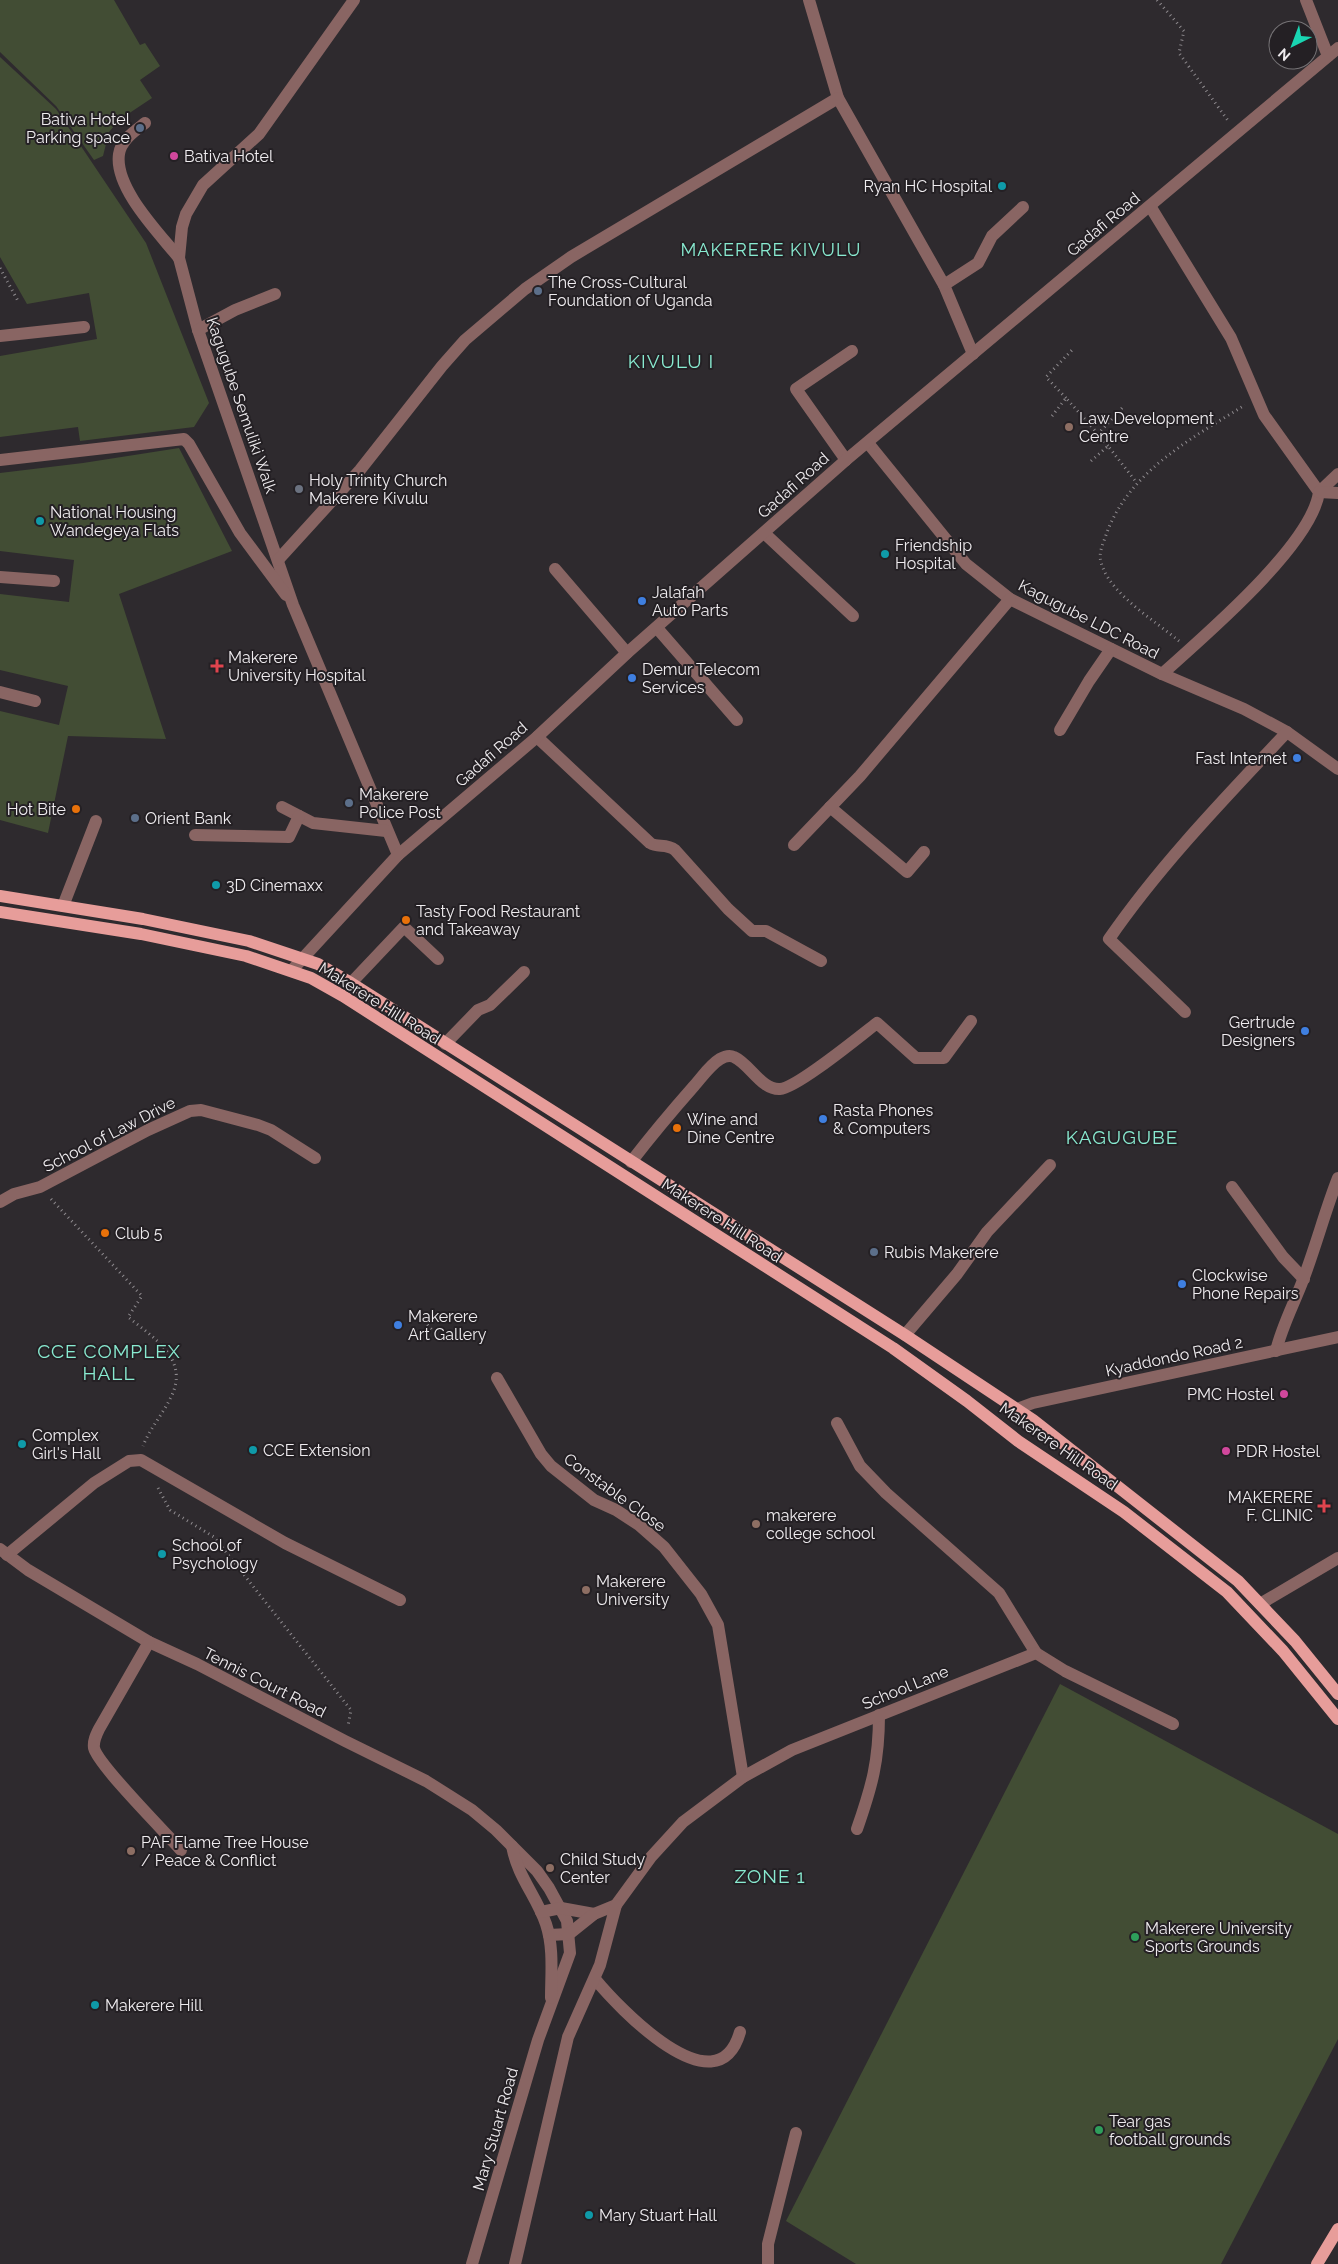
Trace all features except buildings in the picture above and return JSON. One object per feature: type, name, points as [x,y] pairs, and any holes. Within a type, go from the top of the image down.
[{"type":"main road","name":"Makerere Hill Road","points":[[0,896],[143,919],[249,941],[318,964],[351,983],[905,1335],[1017,1409],[1238,1581],[1295,1641],[1338,1694]]},
{"type":"main road","name":"Makerere Hill Road","points":[[0,912],[140,934],[246,956],[292,970],[311,978],[343,996],[893,1348],[1018,1441],[1124,1512],[1227,1592],[1283,1652],[1338,1719]]},
{"type":"main road","points":[[1317,2264],[1334,2245],[1338,2230]]},
{"type":"street","name":"Kagugube Semuliki Walk","points":[[354,0],[265,127],[203,185],[186,214],[182,227],[179,258],[198,330],[293,605],[386,831],[398,855]]},
{"type":"street","points":[[809,0],[838,98],[944,285],[974,354]]},
{"type":"street","points":[[1306,0],[1333,52]]},
{"type":"street","name":"Gadafi Road","points":[[292,970],[398,855],[537,737],[627,653],[846,460],[1333,52]]},
{"type":"street","points":[[278,560],[320,516],[366,463],[442,366],[465,340],[525,289],[572,257],[838,98]]},
{"type":"street","points":[[146,122],[126,139],[119,153],[119,170],[129,195],[179,258]]},
{"type":"street","points":[[1150,206],[1231,338],[1256,398],[1273,429],[1319,492]]},
{"type":"street","points":[[944,285],[978,263],[992,236],[1023,207]]},
{"type":"street","points":[[198,330],[235,310],[275,294]]},
{"type":"street","points":[[0,336],[84,327]]},
{"type":"street","points":[[846,460],[796,389],[852,351]]},
{"type":"street","points":[[0,460],[184,439],[189,444],[240,533],[293,605]]},
{"type":"street","name":"Kagugube LDC Road","points":[[868,443],[966,564],[1010,599],[1162,674],[1244,709],[1287,732],[1338,769]]},
{"type":"street","points":[[1162,674],[1238,606],[1279,560],[1317,506],[1319,492],[1338,474]]},
{"type":"street","points":[[1319,492],[1338,493]]},
{"type":"street","points":[[764,533],[853,616]]},
{"type":"street","points":[[555,569],[627,653]]},
{"type":"street","points":[[0,577],[54,581]]},
{"type":"street","points":[[794,845],[929,696],[1010,599]]},
{"type":"street","points":[[657,628],[737,720]]},
{"type":"street","points":[[1060,730],[1089,681],[1111,649]]},
{"type":"street","points":[[0,692],[35,701]]},
{"type":"street","points":[[1185,1012],[1109,939],[1127,913],[1224,800],[1287,732]]},
{"type":"street","points":[[537,737],[650,843],[654,846],[666,845],[675,850],[728,909],[752,931],[766,931],[820,962]]},
{"type":"street","points":[[282,807],[312,823],[386,831]]},
{"type":"street","points":[[830,807],[907,872],[924,852]]},
{"type":"street","points":[[195,835],[289,837],[299,816]]},
{"type":"street","points":[[62,906],[96,821]]},
{"type":"street","points":[[351,983],[404,927],[438,960]]},
{"type":"street","points":[[445,1044],[478,1010],[490,1005],[524,972]]},
{"type":"street","points":[[631,1162],[667,1116],[721,1058],[729,1055],[736,1058],[762,1081],[772,1088],[780,1089],[803,1078],[877,1023],[916,1058],[944,1058],[971,1021]]},
{"type":"street","name":"School of Law Drive","points":[[0,1202],[14,1194],[40,1187],[148,1130],[190,1111],[201,1110],[258,1124],[271,1130],[315,1158]]},
{"type":"street","points":[[905,1335],[957,1274],[987,1232],[1050,1165]]},
{"type":"street","points":[[1276,1351],[1281,1331],[1304,1279],[1338,1178]]},
{"type":"street","points":[[1232,1187],[1283,1257],[1304,1279]]},
{"type":"street","name":"Kyaddondo Road 2","points":[[1017,1409],[1033,1403],[1338,1337]]},
{"type":"street","name":"Constable Close","points":[[497,1378],[541,1454],[551,1466],[594,1500],[616,1510],[639,1525],[664,1547],[701,1594],[718,1625],[743,1777]]},
{"type":"street","points":[[836,1423],[860,1466],[866,1473],[999,1593],[1036,1653],[1065,1671],[1173,1724]]},
{"type":"street","points":[[4,1552],[94,1483],[130,1461],[141,1460],[285,1543],[400,1600]]},
{"type":"street","name":"Tennis Court Road","points":[[4,1552],[28,1570],[149,1642],[197,1664],[426,1781],[472,1810],[496,1830],[538,1871],[561,1908],[569,1934],[570,1953],[551,2004]]},
{"type":"street","points":[[1260,1604],[1338,1558]]},
{"type":"street","points":[[149,1642],[99,1729],[95,1738],[94,1748],[112,1774],[182,1850]]},
{"type":"street","name":"School Lane","points":[[569,1934],[594,1914],[616,1904],[683,1822],[743,1777],[792,1750],[1036,1653]]},
{"type":"street","points":[[856,1829],[872,1784],[879,1748],[879,1715]]},
{"type":"street","name":"Tennis Court Road","points":[[512,1846],[521,1877],[541,1912],[549,1935],[551,2004]]},
{"type":"street","points":[[515,2264],[568,2037],[575,2016],[594,1979],[604,1952],[616,1904]]},
{"type":"street","points":[[541,1912],[561,1908],[594,1914]]},
{"type":"street","points":[[549,1935],[569,1934]]},
{"type":"street","points":[[594,1979],[639,2026],[669,2048],[689,2057],[712,2060],[721,2058],[733,2048],[740,2032]]},
{"type":"street","name":"Mary Stuart Road","points":[[472,2264],[538,2040],[551,2004]]},
{"type":"street","points":[[768,2264],[768,2244],[796,2133]]},
{"type":"path","points":[[1157,0],[1184,30],[1179,53],[1182,58],[1237,133]]},
{"type":"path","points":[[0,268],[18,301]]},
{"type":"path","points":[[1074,348],[1046,377],[1098,434],[1137,483]]},
{"type":"path","points":[[1052,416],[1066,398]]},
{"type":"path","points":[[1189,650],[1116,589],[1102,568],[1099,553],[1112,517],[1137,483],[1202,432],[1256,398]]},
{"type":"path","points":[[1098,434],[1124,406]]},
{"type":"path","points":[[1091,461],[1108,446]]},
{"type":"path","points":[[40,1187],[142,1296]]},
{"type":"path","points":[[424,1322],[434,1332]]},
{"type":"green space","points":[[0,0],[114,0],[140,45],[145,43],[160,66],[140,80],[152,98],[119,120],[109,132],[103,156],[94,160],[56,106],[0,52]]},
{"type":"green space","points":[[0,57],[56,109],[146,243],[209,403],[194,427],[80,441],[78,427],[0,437],[0,356],[97,339],[89,293],[27,304],[0,257]]},
{"type":"green space","points":[[179,448],[232,551],[119,594],[166,739],[68,736],[48,833],[0,820],[0,711],[59,725],[68,686],[0,670],[0,594],[69,602],[74,560],[0,551],[0,473],[83,463]]},
{"type":"green space","name":"Makerere University Sports Grounds","points":[[1060,1684],[1338,1834],[1338,2039],[1221,2264],[856,2264],[786,2221]]},
{"type":"place","name":"Bativa Hotel Parking space","points":[[140,128]]},
{"type":"place","name":"Bativa Hotel","points":[[174,156]]},
{"type":"place","name":"Ryan HC Hospital","points":[[1002,186]]},
{"type":"place","name":"The Cross-Cultural Foundation of Uganda","points":[[538,291]]},
{"type":"place","name":"Law Development Centre","points":[[1069,427]]},
{"type":"place","name":"Holy Trinity Church Makerere Kivulu","points":[[299,489]]},
{"type":"place","name":"National Housing Wandegeya Flats","points":[[40,521]]},
{"type":"place","name":"Friendship Hospital","points":[[885,554]]},
{"type":"place","name":"Jalafah Auto Parts","points":[[642,601]]},
{"type":"place","name":"Makerere University Hospital","points":[[217,666]]},
{"type":"place","name":"Demur Telecom Services","points":[[632,678]]},
{"type":"place","name":"Fast Internet","points":[[1297,758]]},
{"type":"place","name":"Makerere Police Post","points":[[349,803]]},
{"type":"place","name":"Hot Bite","points":[[76,809]]},
{"type":"place","name":"Orient Bank","points":[[135,818]]},
{"type":"place","name":"3D Cinemaxx","points":[[216,885]]},
{"type":"place","name":"Tasty Food Restaurant and Takeaway","points":[[406,920]]},
{"type":"place","name":"Gertrude Designers","points":[[1305,1031]]},
{"type":"place","name":"Rasta Phones & Computers","points":[[823,1119]]},
{"type":"place","name":"Wine and Dine Centre","points":[[677,1128]]},
{"type":"place","name":"Club 5","points":[[105,1233]]},
{"type":"place","name":"Rubis Makerere","points":[[874,1252]]},
{"type":"place","name":"Clockwise Phone Repairs","points":[[1182,1284]]},
{"type":"place","name":"Makerere Art Gallery","points":[[398,1325]]},
{"type":"place","name":"PMC Hostel","points":[[1284,1394]]},
{"type":"place","name":"Complex Girl's Hall","points":[[22,1444]]},
{"type":"place","name":"CCE Extension","points":[[253,1450]]},
{"type":"place","name":"PDR Hostel","points":[[1226,1451]]},
{"type":"place","name":"MAKERERE F. CLINIC","points":[[1324,1506]]},
{"type":"place","name":"makerere college school","points":[[756,1524]]},
{"type":"place","name":"School of Psychology","points":[[162,1554]]},
{"type":"place","name":"Makerere University","points":[[586,1590]]},
{"type":"place","name":"PAF Flame Tree House / Peace & Conflict","points":[[131,1851]]},
{"type":"place","name":"Child Study Center","points":[[550,1868]]},
{"type":"place","name":"Makerere University Sports Grounds","points":[[1135,1937]]},
{"type":"place","name":"Makerere Hill","points":[[95,2005]]},
{"type":"place","name":"Tear gas football grounds","points":[[1099,2130]]},
{"type":"place","name":"Mary Stuart Hall","points":[[589,2215]]},
{"type":"district","name":"MAKERERE KIVULU","points":[[771,250]]},
{"type":"district","name":"KIVULU I","points":[[671,361]]},
{"type":"district","name":"KAGUGUBE","points":[[1122,1137]]},
{"type":"district","name":"CCE COMPLEX HALL","points":[[109,1362]]},
{"type":"district","name":"ZONE 1","points":[[770,1876]]}]
